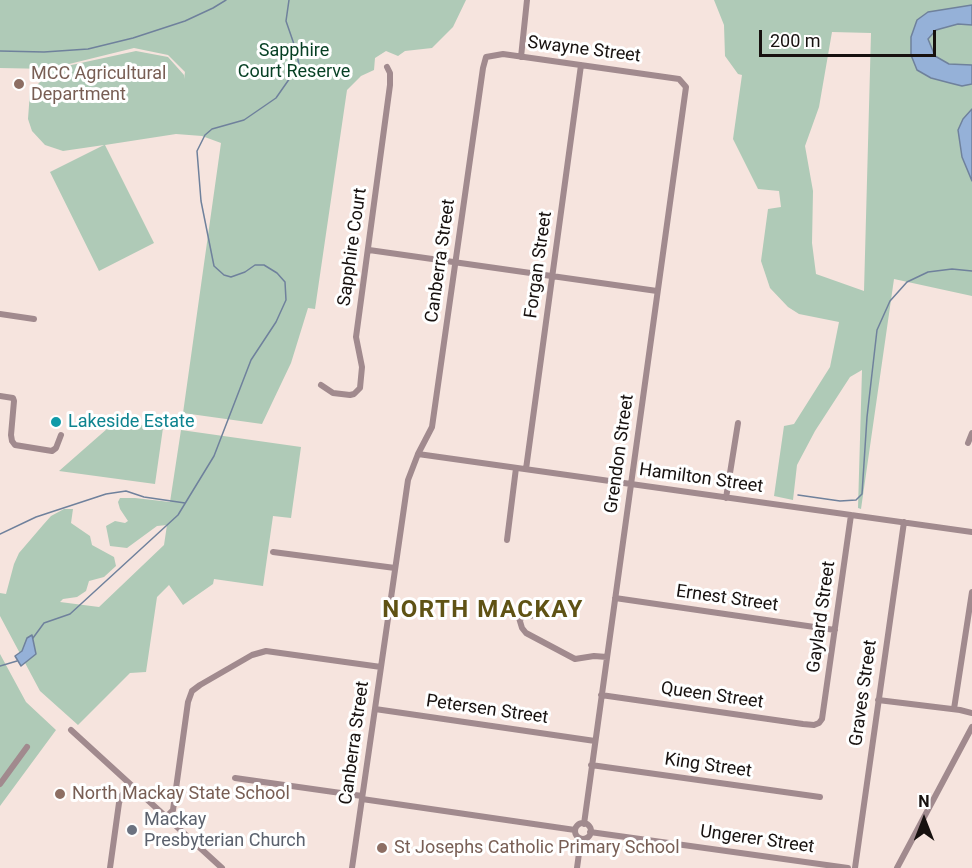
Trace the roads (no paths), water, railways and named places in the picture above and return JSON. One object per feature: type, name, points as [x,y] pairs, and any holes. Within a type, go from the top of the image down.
[{"type":"street","points":[[521,57],[527,0]]},
{"type":"street","name":"Swayne Street","points":[[483,68],[484,61],[490,55],[503,54],[672,77],[679,79],[686,87]]},
{"type":"street","name":"Forgan Street","points":[[526,469],[581,65]]},
{"type":"street","name":"Sapphire Court","points":[[321,385],[333,393],[350,395],[360,388],[362,367],[356,337],[390,85],[390,73],[387,67]]},
{"type":"street","name":"Canberra Street","points":[[352,868],[408,480],[432,427],[483,68]]},
{"type":"street","name":"Grendon Street","points":[[584,824],[686,87]]},
{"type":"street","points":[[369,250],[657,291]]},
{"type":"street","points":[[0,314],[34,319]]},
{"type":"street","points":[[0,396],[13,398],[15,406],[11,435],[15,445],[52,451],[56,448],[61,435]]},
{"type":"street","points":[[726,498],[738,423]]},
{"type":"street","points":[[968,443],[972,433]]},
{"type":"street","name":"Hamilton Street","points":[[418,454],[972,532]]},
{"type":"street","points":[[507,540],[516,468]]},
{"type":"street","name":"Gaylard Street","points":[[819,723],[822,718],[851,515]]},
{"type":"street","name":"Graves Street","points":[[855,868],[904,522]]},
{"type":"street","points":[[273,552],[395,567]]},
{"type":"street","points":[[954,709],[972,592]]},
{"type":"street","name":"Ernest Street","points":[[615,598],[835,630]]},
{"type":"street","points":[[511,613],[519,618],[526,633],[570,658],[607,657]]},
{"type":"street","points":[[519,618],[534,615]]},
{"type":"street","points":[[166,817],[173,810],[188,702],[192,691],[200,684],[252,655],[266,651],[381,667]]},
{"type":"street","name":"Queen Street","points":[[602,695],[802,724],[819,723]]},
{"type":"street","points":[[879,700],[972,713]]},
{"type":"street","name":"Petersen Street","points":[[375,709],[595,741]]},
{"type":"street","points":[[897,868],[972,727]]},
{"type":"street","points":[[70,729],[222,868]]},
{"type":"street","points":[[0,784],[27,747]]},
{"type":"street","name":"King Street","points":[[591,765],[820,797]]},
{"type":"street","points":[[235,778],[575,830]]},
{"type":"street","points":[[110,868],[119,803],[122,795],[131,785]]},
{"type":"street","points":[[575,830],[577,826],[584,824],[588,826],[590,832],[588,837],[581,839]]},
{"type":"street","points":[[575,830],[581,839]]},
{"type":"street","name":"Ungerer Street","points":[[590,832],[848,868]]},
{"type":"street","points":[[577,868],[581,839]]},
{"type":"water","points":[[972,5],[972,25],[958,24],[936,30],[928,39],[935,56],[949,64],[972,65],[972,84],[962,86],[950,83],[931,78],[917,70],[911,55],[911,37],[917,20],[928,12]]},
{"type":"water","points":[[972,109],[972,181],[962,157],[958,130],[963,119]]},
{"type":"water","points":[[32,635],[36,654],[21,666],[15,656],[22,651],[27,638]]},
{"type":"waterway","points":[[0,51],[44,52],[88,49],[133,38],[185,21],[226,0]]},
{"type":"waterway","points":[[33,638],[44,623],[70,614],[178,515],[214,456],[251,360],[276,322],[286,300],[285,282],[277,273],[264,265],[255,265],[231,277],[224,275],[214,266],[201,201],[197,151],[205,135],[212,129],[244,120],[276,98],[299,65],[286,21],[289,0]]},
{"type":"waterway","points":[[798,495],[840,501],[856,500],[862,494],[867,417],[877,330],[890,301],[907,282],[928,272],[952,269],[972,271]]},
{"type":"waterway","points":[[0,534],[36,517],[106,494],[126,491],[144,497],[185,503]]},
{"type":"waterway","points":[[0,666],[17,661]]},
{"type":"place","name":"MCC Agricultural Department","points":[[19,84]]},
{"type":"place","name":"Lakeside Estate","points":[[56,422]]},
{"type":"place","name":"North Mackay State School","points":[[60,794]]},
{"type":"place","name":"Mackay Presbyterian Church","points":[[132,830]]},
{"type":"place","name":"St Josephs Catholic Primary School","points":[[382,848]]},
{"type":"district","name":"NORTH MACKAY","points":[[483,611]]},
{"type":"park label","name":"Sapphire Court Reserve","points":[[294,61]]}]
